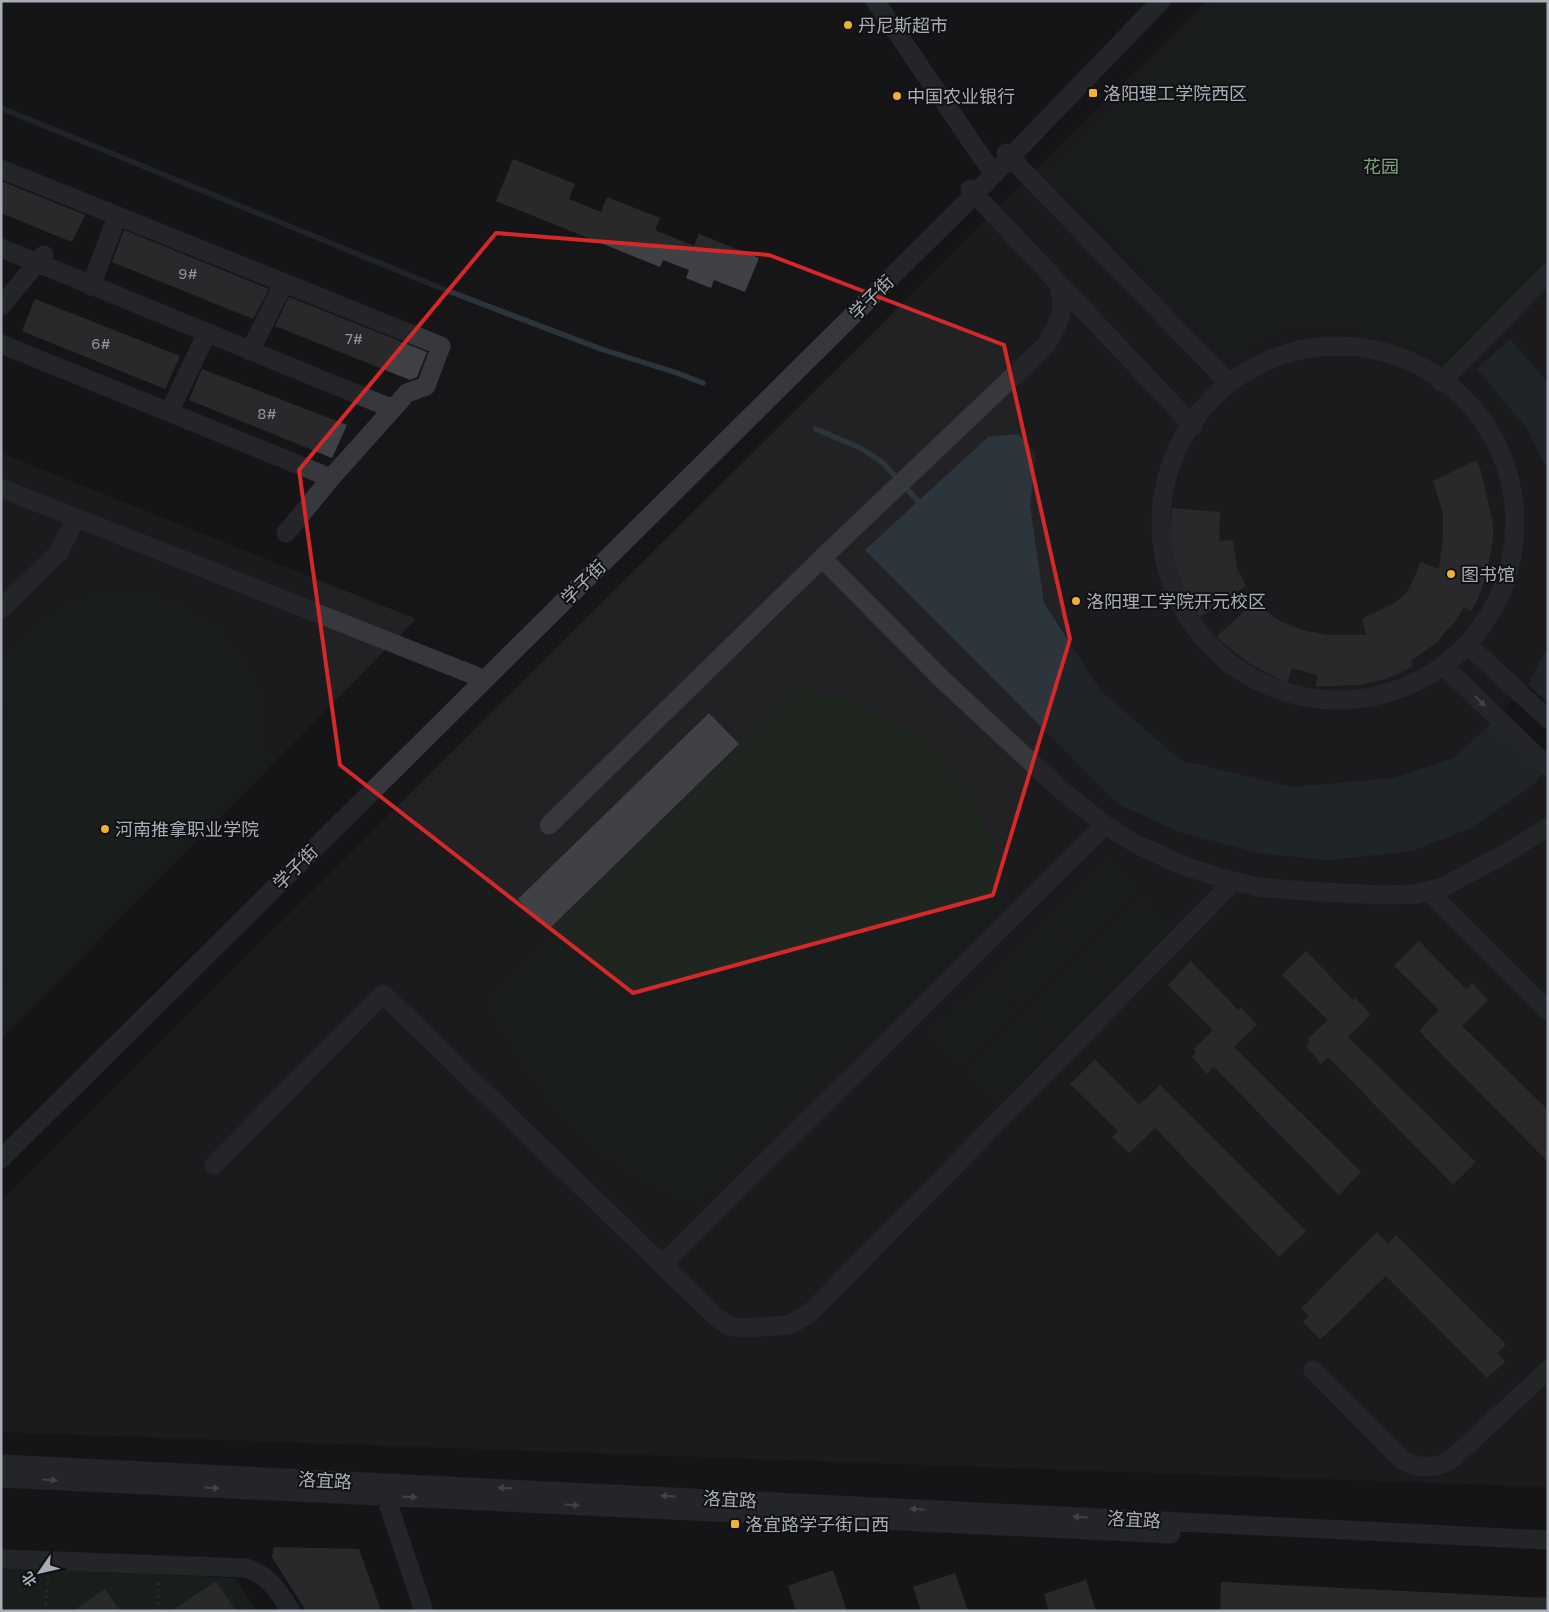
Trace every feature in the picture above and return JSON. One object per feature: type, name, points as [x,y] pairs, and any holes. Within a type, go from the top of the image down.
[{"type":"street","points":[[875,1],[993,171]]},
{"type":"street","name":"学子街","points":[[1008,156],[1152,1]]},
{"type":"street","name":"学子街","points":[[1,1148],[972,192],[1161,1]]},
{"type":"street","points":[[1008,156],[1228,382]]},
{"type":"street","points":[[1,169],[441,346],[426,386],[407,393],[331,478],[286,533]]},
{"type":"street","points":[[972,192],[1194,426]]},
{"type":"street","points":[[91,286],[117,216]]},
{"type":"street","points":[[1,248],[41,258],[91,286],[393,409]]},
{"type":"street","points":[[1,306],[41,258]]},
{"type":"street","points":[[1441,382],[1548,273]]},
{"type":"street","points":[[250,351],[284,283]]},
{"type":"street","points":[[549,825],[822,558],[1045,346],[1060,319],[1062,310],[1058,283]]},
{"type":"street","points":[[169,412],[207,333]]},
{"type":"street","points":[[1,344],[331,478]]},
{"type":"street","points":[[1314,344],[1343,345],[1383,350],[1422,367],[1441,382],[1461,400],[1478,420],[1500,453],[1512,482],[1515,503],[1515,526],[1507,574],[1501,592],[1487,621],[1458,657],[1427,679],[1401,690],[1346,698],[1300,695],[1261,683],[1244,674],[1200,631],[1182,603],[1166,562],[1159,513],[1161,497],[1174,458],[1194,426],[1228,382],[1240,373],[1266,358],[1314,344]]},
{"type":"street","points":[[1,488],[479,679]]},
{"type":"street","points":[[1,609],[59,552],[76,518]]},
{"type":"street","points":[[822,558],[942,680],[1061,790],[1106,825],[1136,844],[1184,866],[1258,887],[1304,891],[1416,894],[1444,887],[1503,855],[1548,827]]},
{"type":"street","points":[[1468,645],[1548,719]]},
{"type":"street","points":[[1445,667],[1548,767]]},
{"type":"street","name":"学子街","points":[[1,1159],[479,679]]},
{"type":"street","points":[[662,1265],[1106,825]]},
{"type":"street","points":[[214,1165],[384,994],[715,1316],[729,1326],[742,1328],[790,1325],[799,1321],[816,1306],[1234,881]]},
{"type":"street","points":[[1428,891],[1548,1011]]},
{"type":"street","points":[[1313,1370],[1402,1460],[1411,1465],[1439,1467],[1447,1463],[1548,1370]]},
{"type":"street","name":"洛宜路","points":[[1,1464],[383,1489],[1548,1553]]},
{"type":"street","name":"洛宜路","points":[[1,1478],[383,1489],[1548,1540]]},
{"type":"street","points":[[383,1489],[424,1611]]},
{"type":"street","points":[[1,1559],[246,1568],[259,1572],[274,1585],[291,1611]]},
{"type":"path","points":[[45,1611],[49,1561]]},
{"type":"path","points":[[158,1565],[158,1611]]},
{"type":"highlighted area","points":[[496,233],[769,255],[1004,345],[1070,639],[993,895],[633,993],[340,765],[299,470]]},
{"type":"shaded area","name":"洛阳理工学院开元校区","points":[[1206,1],[1548,1],[1548,1487],[1,1432],[1,1201]]},
{"type":"shaded area","points":[[1510,339],[1548,383],[1548,472],[1527,428],[1477,369]]},
{"type":"shaded area","points":[[1018,434],[1036,453],[1030,505],[1044,603],[1100,690],[1180,760],[1291,787],[1394,778],[1454,758],[1524,693],[1548,645],[1548,767],[1533,785],[1471,828],[1412,851],[1328,860],[1257,853],[1174,830],[1117,803],[865,550],[988,437]]},
{"type":"shaded area","name":"河南推拿职业学院","points":[[1,453],[416,619],[1,1039]]},
{"type":"green space","name":"花园","points":[[1217,1],[1548,1],[1548,259],[1444,362],[1391,335],[1329,323],[1279,329],[1232,355],[1051,173]]},
{"type":"green space","points":[[119,591],[174,603],[216,629],[239,657],[258,692],[263,721],[260,747],[270,756],[1,1027],[1,975],[10,983],[219,771],[81,631],[1,712],[1,663],[35,629],[72,603]]},
{"type":"green space","points":[[82,638],[214,770],[10,976],[1,967],[1,720]]},
{"type":"green space","points":[[799,689],[846,699],[868,707],[889,718],[912,733],[953,773],[985,824],[995,851],[1001,878],[1002,905],[698,1202],[661,1187],[635,1172],[615,1159],[577,1127],[530,1071],[501,1025],[491,997]]},
{"type":"green space","points":[[1106,861],[1134,890],[1081,942],[1053,914]]},
{"type":"green space","points":[[1142,899],[1169,928],[1116,980],[1088,951]]},
{"type":"green space","points":[[1047,922],[1075,950],[1021,1002],[993,974]]},
{"type":"green space","points":[[1083,958],[1111,987],[1058,1039],[1030,1010]]},
{"type":"green space","points":[[986,981],[1013,1010],[960,1062],[932,1033]]},
{"type":"green space","points":[[1022,1017],[1051,1046],[998,1098],[970,1070]]},
{"type":"green space","points":[[1,1568],[234,1578],[256,1611],[1,1611]]},
{"type":"pier","points":[[1526,683],[1548,703],[1548,771],[1493,718],[1522,691]]},
{"type":"building","points":[[513,159],[575,184],[569,199],[601,212],[607,197],[660,218],[655,230],[694,246],[699,234],[759,258],[745,292],[714,280],[711,288],[686,278],[689,270],[663,260],[660,267],[496,201]]},
{"type":"building","points":[[1,181],[85,215],[72,242],[1,213]]},
{"type":"building","points":[[124,230],[269,289],[253,319],[112,262]]},
{"type":"building","points":[[289,297],[427,352],[417,377],[410,380],[275,326]]},
{"type":"building","points":[[35,299],[180,356],[165,389],[22,331]]},
{"type":"building","points":[[202,369],[347,425],[332,458],[189,400]]},
{"type":"building","name":"图书馆","points":[[1476,460],[1481,471],[1493,524],[1493,539],[1486,576],[1477,601],[1471,611],[1464,607],[1457,619],[1436,643],[1411,661],[1413,666],[1394,676],[1359,685],[1316,687],[1317,675],[1292,668],[1287,683],[1249,663],[1216,637],[1256,601],[1264,610],[1280,621],[1302,630],[1327,635],[1366,635],[1362,619],[1396,602],[1407,592],[1420,562],[1439,569],[1443,536],[1443,513],[1433,481]]},
{"type":"building","points":[[1172,508],[1220,512],[1219,541],[1233,540],[1237,568],[1246,586],[1200,617],[1185,594],[1175,563],[1170,536]]},
{"type":"building","points":[[709,713],[739,744],[548,930],[518,899]]},
{"type":"building","points":[[1419,941],[1466,989],[1472,983],[1488,1000],[1462,1026],[1548,1110],[1548,1162],[1419,1031],[1439,1010],[1394,966]]},
{"type":"building","points":[[1306,951],[1353,1000],[1355,997],[1371,1015],[1348,1037],[1476,1162],[1453,1185],[1328,1057],[1321,1064],[1306,1046],[1310,1042],[1308,1039],[1328,1020],[1282,975]]},
{"type":"building","points":[[1191,961],[1238,1010],[1241,1007],[1257,1025],[1234,1047],[1361,1172],[1339,1195],[1214,1067],[1207,1074],[1192,1057],[1196,1052],[1194,1049],[1213,1030],[1168,985]]},
{"type":"building","points":[[1095,1059],[1139,1105],[1160,1085],[1306,1231],[1279,1257],[1155,1128],[1129,1153],[1112,1137],[1118,1131],[1070,1084]]},
{"type":"building","points":[[1377,1232],[1388,1244],[1396,1235],[1506,1344],[1497,1353],[1505,1362],[1487,1378],[1386,1276],[1320,1340],[1303,1322],[1309,1315],[1301,1309]]},
{"type":"building","points":[[274,1547],[359,1549],[381,1611],[306,1611],[272,1557]]},
{"type":"building","points":[[833,1570],[847,1611],[796,1611],[788,1586]]},
{"type":"building","points":[[955,1573],[968,1611],[921,1611],[913,1587]]},
{"type":"building","points":[[1086,1580],[1096,1611],[1049,1611],[1044,1594]]},
{"type":"building","points":[[216,1581],[236,1611],[171,1611]]},
{"type":"building","points":[[1221,1582],[1548,1598],[1548,1611],[1220,1611]]},
{"type":"building","points":[[105,1589],[120,1611],[73,1611]]},
{"type":"waterway","points":[[1,108],[443,289],[601,349],[703,383]]},
{"type":"waterway","points":[[816,429],[860,448],[882,462],[918,501]]},
{"type":"place","name":"丹尼斯超市","points":[[848,25]]},
{"type":"place","name":"洛阳理工学院西区","points":[[1093,93]]},
{"type":"place","name":"中国农业银行","points":[[897,96]]},
{"type":"place","name":"图书馆","points":[[1451,574]]},
{"type":"place","name":"洛阳理工学院开元校区","points":[[1076,601]]},
{"type":"place","name":"河南推拿职业学院","points":[[105,829]]},
{"type":"place","name":"洛宜路学子街口西","points":[[735,1524]]}]
